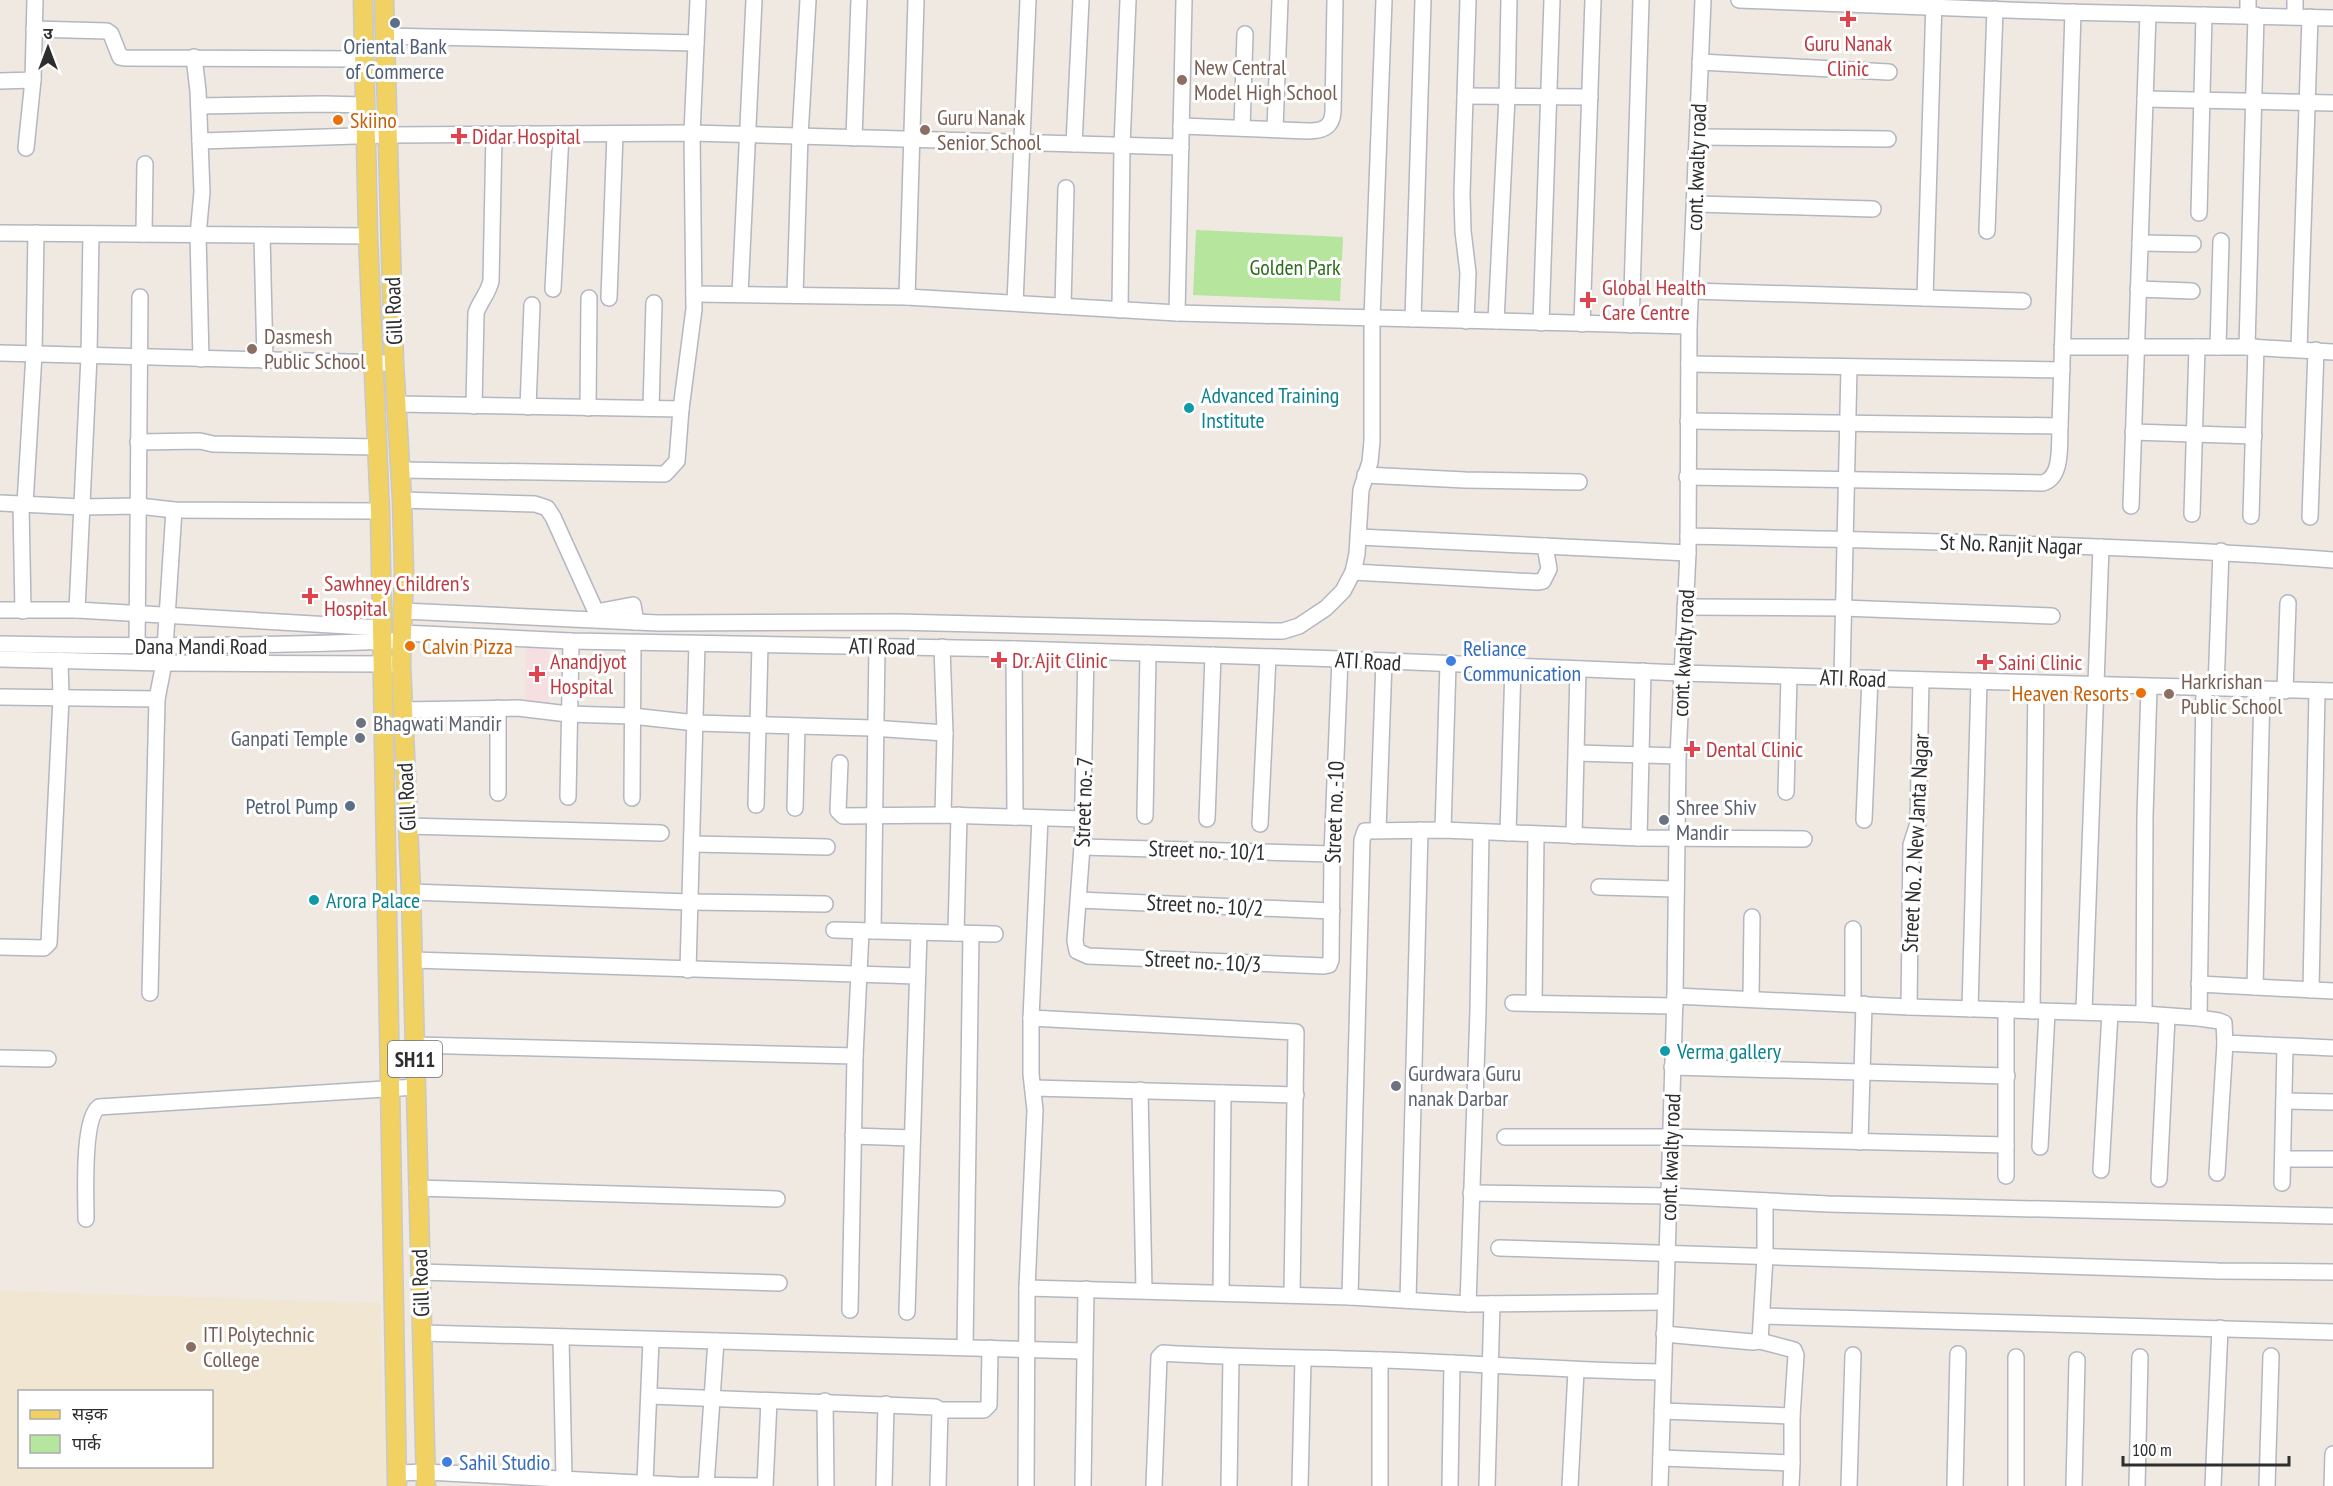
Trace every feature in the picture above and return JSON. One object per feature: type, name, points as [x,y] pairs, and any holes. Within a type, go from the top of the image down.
[{"type":"main road","name":"Gill Road","points":[[363,0],[368,236],[380,511],[397,1479]]},
{"type":"main road","name":"Gill Road","points":[[384,0],[394,363],[402,501],[402,710],[411,892],[426,1479]]},
{"type":"street","points":[[26,148],[33,80],[35,0]]},
{"type":"street","points":[[401,470],[665,474],[677,461],[694,294],[692,133],[698,0]]},
{"type":"street","points":[[740,294],[754,0]]},
{"type":"street","points":[[795,295],[800,136],[808,0]]},
{"type":"street","points":[[854,138],[859,0]]},
{"type":"street","points":[[907,297],[916,0]]},
{"type":"street","points":[[1015,303],[1028,0]]},
{"type":"street","points":[[1074,144],[1081,0]]},
{"type":"street","points":[[1119,310],[1128,0]]},
{"type":"street","points":[[1177,313],[1184,0]]},
{"type":"street","points":[[1275,129],[1280,0]]},
{"type":"street","points":[[1181,126],[1320,131],[1332,122],[1335,0]]},
{"type":"street","points":[[403,611],[636,622],[896,622],[1283,631],[1299,626],[1326,608],[1343,591],[1353,572],[1359,537],[1361,490],[1370,462],[1372,318],[1384,0]]},
{"type":"street","points":[[1413,319],[1423,0]]},
{"type":"street","points":[[1466,321],[1468,273],[1462,222],[1468,0]]},
{"type":"street","points":[[1496,321],[1507,97],[1509,0]]},
{"type":"street","points":[[1541,323],[1552,0]]},
{"type":"street","points":[[1582,324],[1593,0]]},
{"type":"street","points":[[1631,325],[1641,0]]},
{"type":"street","name":"cont. kwalty road","points":[[1660,1486],[1675,1001],[1678,756],[1688,553],[1689,326],[1703,0]]},
{"type":"street","points":[[1739,0],[2251,10],[2333,18]]},
{"type":"street","points":[[2295,0],[2302,16],[2306,102],[2299,349]]},
{"type":"street","points":[[1924,298],[1933,4]]},
{"type":"street","points":[[1987,231],[1999,6]]},
{"type":"street","points":[[1687,477],[2043,483],[2052,479],[2056,471],[2062,370],[2067,8]]},
{"type":"street","points":[[2131,506],[2145,99],[2141,9]]},
{"type":"street","points":[[2195,10],[2202,100],[2199,213]]},
{"type":"street","points":[[2251,10],[2254,436],[2251,516]]},
{"type":"street","points":[[34,29],[107,31],[111,34],[120,57],[126,58],[364,59]]},
{"type":"street","points":[[1242,128],[1245,34]]},
{"type":"street","points":[[385,36],[696,43]]},
{"type":"street","points":[[194,57],[199,106],[202,192],[198,235],[201,359]]},
{"type":"street","points":[[1700,62],[1888,72]]},
{"type":"street","points":[[0,81],[33,80]]},
{"type":"street","points":[[1465,96],[1590,97]]},
{"type":"street","points":[[2145,99],[2333,103]]},
{"type":"street","points":[[199,106],[365,105]]},
{"type":"street","points":[[200,141],[388,135],[692,133],[1181,147]]},
{"type":"street","points":[[553,289],[561,134]]},
{"type":"street","points":[[609,298],[615,134]]},
{"type":"street","points":[[474,406],[476,313],[479,303],[488,294],[491,280],[494,135]]},
{"type":"street","points":[[1698,137],[1888,140]]},
{"type":"street","points":[[144,234],[145,164]]},
{"type":"street","points":[[1063,306],[1066,188]]},
{"type":"street","points":[[1696,204],[1873,209]]},
{"type":"street","points":[[0,233],[368,236]]},
{"type":"street","points":[[25,504],[34,354],[36,233]]},
{"type":"street","points":[[77,610],[89,356],[91,234]]},
{"type":"street","points":[[262,235],[265,361]]},
{"type":"street","points":[[2218,347],[2221,241]]},
{"type":"street","points":[[2140,243],[2193,244]]},
{"type":"street","points":[[2138,289],[2192,291]]},
{"type":"street","points":[[1692,291],[2022,301]]},
{"type":"street","points":[[694,294],[907,297],[1177,313],[1689,326]]},
{"type":"street","points":[[137,647],[140,297]]},
{"type":"street","points":[[588,408],[589,297]]},
{"type":"street","points":[[651,408],[654,303]]},
{"type":"street","points":[[528,407],[532,305]]},
{"type":"street","points":[[2062,347],[2252,347],[2333,352]]},
{"type":"street","points":[[2192,514],[2197,347]]},
{"type":"street","points":[[2310,517],[2316,350]]},
{"type":"street","points":[[0,353],[394,363]]},
{"type":"street","points":[[1689,364],[2062,370]]},
{"type":"street","points":[[1842,677],[1849,368]]},
{"type":"street","points":[[397,404],[681,408]]},
{"type":"street","points":[[1688,422],[2060,426]]},
{"type":"street","points":[[2133,432],[2254,436]]},
{"type":"street","points":[[138,442],[200,441],[213,444],[377,447]]},
{"type":"street","points":[[1365,475],[1579,482]]},
{"type":"street","points":[[402,501],[516,503],[535,504],[547,508],[596,612],[633,605],[636,622]]},
{"type":"street","points":[[0,503],[81,507],[139,506],[174,510],[380,511]]},
{"type":"street","points":[[22,610],[21,504],[25,504]]},
{"type":"street","points":[[150,993],[157,699],[164,663],[174,510]]},
{"type":"street","name":"St No. Ranjit Nagar","points":[[1688,536],[2221,551],[2333,560]]},
{"type":"street","points":[[1359,537],[1688,553]]},
{"type":"street","points":[[1353,572],[1537,582],[1543,581],[1549,569],[1545,546]]},
{"type":"street","points":[[2084,1011],[2101,547]]},
{"type":"street","points":[[2199,1018],[2210,688],[2221,551]]},
{"type":"street","points":[[2285,691],[2288,603]]},
{"type":"street","points":[[1685,607],[1843,608],[2052,615]]},
{"type":"street","points":[[0,610],[77,610],[382,635]]},
{"type":"street","name":"Dana Mandi Road","points":[[0,644],[137,647],[327,645],[382,635],[402,637]]},
{"type":"street","name":"ATI Road","points":[[402,637],[1014,649],[1681,673],[2333,691]]},
{"type":"street","points":[[568,797],[571,641]]},
{"type":"street","points":[[632,798],[633,643]]},
{"type":"street","points":[[688,970],[697,644]]},
{"type":"street","points":[[756,805],[760,645]]},
{"type":"street","points":[[850,1310],[855,1056],[859,975],[867,931],[876,816],[877,646]]},
{"type":"street","points":[[942,647],[951,815],[964,934],[966,1347]]},
{"type":"street","points":[[1014,649],[1015,817]]},
{"type":"street","name":"Street no.- 7","points":[[1077,951],[1075,941],[1082,847],[1086,652]]},
{"type":"street","points":[[1145,816],[1149,653]]},
{"type":"street","points":[[1207,819],[1213,655]]},
{"type":"street","points":[[1260,824],[1268,657]]},
{"type":"street","points":[[0,659],[164,663],[401,664]]},
{"type":"street","name":"Street no. -10","points":[[1330,964],[1340,659]]},
{"type":"street","points":[[0,947],[44,948],[49,943],[61,698],[60,660]]},
{"type":"street","points":[[1378,830],[1384,661]]},
{"type":"street","points":[[1443,830],[1448,664]]},
{"type":"street","points":[[1508,833],[1513,666]]},
{"type":"street","points":[[1574,836],[1578,669]]},
{"type":"street","points":[[1639,838],[1643,671]]},
{"type":"street","points":[[1786,792],[1789,676]]},
{"type":"street","points":[[1864,820],[1870,678]]},
{"type":"street","name":"Street No. 2 New Janta Nagar","points":[[1909,1007],[1911,845],[1918,823],[1921,680]]},
{"type":"street","points":[[1970,1009],[1979,681]]},
{"type":"street","points":[[2036,683],[2040,1147]]},
{"type":"street","points":[[2144,1014],[2145,834],[2150,687]]},
{"type":"street","points":[[2255,987],[2262,690]]},
{"type":"street","points":[[2311,990],[2317,691]]},
{"type":"street","points":[[0,697],[157,699]]},
{"type":"street","points":[[498,708],[498,793]]},
{"type":"street","points":[[402,710],[518,708],[696,723],[875,728],[945,733]]},
{"type":"street","points":[[795,808],[797,726]]},
{"type":"street","points":[[1577,753],[1678,756]]},
{"type":"street","points":[[840,762],[840,815],[951,815],[1083,819]]},
{"type":"street","points":[[1026,1486],[1027,1288],[1035,1110],[1031,1074],[1031,1018],[1040,818]]},
{"type":"street","points":[[408,826],[661,832]]},
{"type":"street","points":[[1408,1300],[1420,830]]},
{"type":"street","points":[[1350,1297],[1362,840],[1365,831],[1443,830],[1639,838],[1804,839]]},
{"type":"street","points":[[1468,1304],[1478,1011],[1481,832]]},
{"type":"street","points":[[1534,1003],[1536,835]]},
{"type":"street","points":[[692,844],[827,847]]},
{"type":"street","name":"Street no.- 10/1","points":[[1082,847],[1332,854]]},
{"type":"street","points":[[1599,887],[1676,889]]},
{"type":"street","points":[[411,892],[689,903],[825,904]]},
{"type":"street","name":"Street no.- 10/2","points":[[1079,900],[1332,911]]},
{"type":"street","points":[[1751,999],[1752,917]]},
{"type":"street","points":[[1853,928],[1863,1072],[1860,1142]]},
{"type":"street","points":[[834,930],[995,934]]},
{"type":"street","points":[[907,1312],[919,932]]},
{"type":"street","name":"Street no.- 10/3","points":[[1077,951],[1088,956],[1324,966],[1330,964]]},
{"type":"street","points":[[413,960],[917,976]]},
{"type":"street","points":[[2199,984],[2333,991]]},
{"type":"street","points":[[1513,1003],[1751,999],[1909,1007],[2084,1011],[2222,1021],[2225,1026],[2225,1043],[2217,1173]]},
{"type":"street","points":[[2006,1010],[2006,1176]]},
{"type":"street","points":[[2101,1170],[2110,1014]]},
{"type":"street","points":[[2159,1179],[2167,1017]]},
{"type":"street","points":[[1031,1018],[1294,1031],[1296,1034],[1296,1095],[1292,1295]]},
{"type":"street","points":[[2225,1043],[2333,1048]]},
{"type":"street","points":[[415,1045],[855,1056]]},
{"type":"street","points":[[2282,1183],[2285,1047]]},
{"type":"street","points":[[0,1058],[48,1059]]},
{"type":"street","points":[[1672,1067],[2007,1076]]},
{"type":"street","points":[[86,1219],[88,1140],[92,1114],[99,1107],[416,1087]]},
{"type":"street","points":[[1033,1088],[1296,1095]]},
{"type":"street","points":[[1140,1090],[1144,1290]]},
{"type":"street","points":[[1221,1293],[1223,1093]]},
{"type":"street","points":[[2285,1101],[2333,1102]]},
{"type":"street","points":[[853,1136],[912,1138]]},
{"type":"street","points":[[1505,1137],[1670,1137],[2006,1145]]},
{"type":"street","points":[[2283,1159],[2333,1160]]},
{"type":"street","points":[[417,1188],[777,1198]]},
{"type":"street","points":[[1471,1193],[1668,1196],[1765,1202],[2333,1216]]},
{"type":"street","points":[[1760,1341],[1765,1257],[1765,1202]]},
{"type":"street","points":[[1499,1248],[2218,1271],[2333,1272]]},
{"type":"street","points":[[420,1272],[779,1283]]},
{"type":"street","points":[[1027,1288],[1350,1297],[1468,1304],[1665,1302]]},
{"type":"street","points":[[1083,1486],[1086,1289]]},
{"type":"street","points":[[1487,1486],[1492,1304]]},
{"type":"street","points":[[1762,1316],[2333,1332]]},
{"type":"street","points":[[2214,1486],[2220,1328]]},
{"type":"street","points":[[422,1333],[1084,1350]]},
{"type":"street","points":[[1664,1334],[1760,1341],[1792,1349],[1796,1353],[1791,1486]]},
{"type":"street","points":[[561,1338],[564,1478]]},
{"type":"street","points":[[645,1482],[651,1340]]},
{"type":"street","points":[[706,1485],[716,1341]]},
{"type":"street","points":[[650,1396],[825,1401],[935,1407],[939,1410],[986,1409],[989,1405],[990,1348]]},
{"type":"street","points":[[1154,1486],[1160,1355],[1163,1353],[1452,1363],[1576,1371],[1663,1372]]},
{"type":"street","points":[[1849,1486],[1853,1354]]},
{"type":"street","points":[[1955,1486],[1958,1354]]},
{"type":"street","points":[[2267,1486],[2271,1356]]},
{"type":"street","points":[[1229,1486],[1232,1357]]},
{"type":"street","points":[[2016,1357],[2016,1486]]},
{"type":"street","points":[[2136,1486],[2140,1357]]},
{"type":"street","points":[[1300,1486],[1303,1359]]},
{"type":"street","points":[[1380,1360],[1380,1486]]},
{"type":"street","points":[[2074,1486],[2076,1360]]},
{"type":"street","points":[[1450,1486],[1452,1363]]},
{"type":"street","points":[[1570,1486],[1576,1371]]},
{"type":"street","points":[[765,1486],[769,1401]]},
{"type":"street","points":[[825,1401],[826,1486]]},
{"type":"street","points":[[884,1486],[886,1404]]},
{"type":"street","points":[[938,1486],[939,1410]]},
{"type":"street","points":[[1662,1410],[1792,1416]]},
{"type":"street","points":[[2332,1486],[2333,1454]]},
{"type":"street","points":[[1661,1458],[1792,1463]]},
{"type":"street","points":[[397,1479],[564,1478],[677,1486],[760,1486]]},
{"type":"shaded area","name":"Anandjyot Hospital","points":[[526,644],[549,645],[549,705],[525,704]]},
{"type":"shaded area","name":"ITI Polytechnic College","points":[[0,1291],[380,1303],[386,1486],[0,1486]]},
{"type":"green space","name":"Golden Park","points":[[1196,230],[1343,237],[1340,301],[1193,295]]},
{"type":"place","name":"Guru Nanak Clinic","points":[[1848,19]]},
{"type":"place","name":"Oriental Bank of Commerce","points":[[395,23]]},
{"type":"place","name":"New Central Model High School","points":[[1182,80]]},
{"type":"place","name":"Skiino","points":[[338,120]]},
{"type":"place","name":"Guru Nanak Senior School","points":[[925,130]]},
{"type":"place","name":"Didar Hospital","points":[[459,136]]},
{"type":"place","name":"Global Health Care Centre","points":[[1588,300]]},
{"type":"place","name":"Dasmesh Public School","points":[[252,349]]},
{"type":"place","name":"Advanced Training Institute","points":[[1189,408]]},
{"type":"place","name":"Sawhney Children's Hospital","points":[[310,596]]},
{"type":"place","name":"Calvin Pizza","points":[[410,646]]},
{"type":"place","name":"Dr. Ajit Clinic","points":[[999,660]]},
{"type":"place","name":"Reliance Communication","points":[[1451,661]]},
{"type":"place","name":"Saini Clinic","points":[[1985,662]]},
{"type":"place","name":"Anandjyot Hospital","points":[[537,674]]},
{"type":"place","name":"Heaven Resorts","points":[[2141,693]]},
{"type":"place","name":"Harkrishan Public School","points":[[2169,694]]},
{"type":"place","name":"Bhagwati Mandir","points":[[361,723]]},
{"type":"place","name":"Ganpati Temple","points":[[360,738]]},
{"type":"place","name":"Dental Clinic","points":[[1692,749]]},
{"type":"place","name":"Petrol Pump","points":[[350,806]]},
{"type":"place","name":"Shree Shiv Mandir","points":[[1664,820]]},
{"type":"place","name":"Arora Palace","points":[[314,900]]},
{"type":"place","name":"Verma gallery","points":[[1665,1051]]},
{"type":"place","name":"Gurdwara Guru nanak Darbar","points":[[1396,1086]]},
{"type":"place","name":"ITI Polytechnic College","points":[[191,1347]]},
{"type":"place","name":"Sahil Studio","points":[[447,1462]]}]
